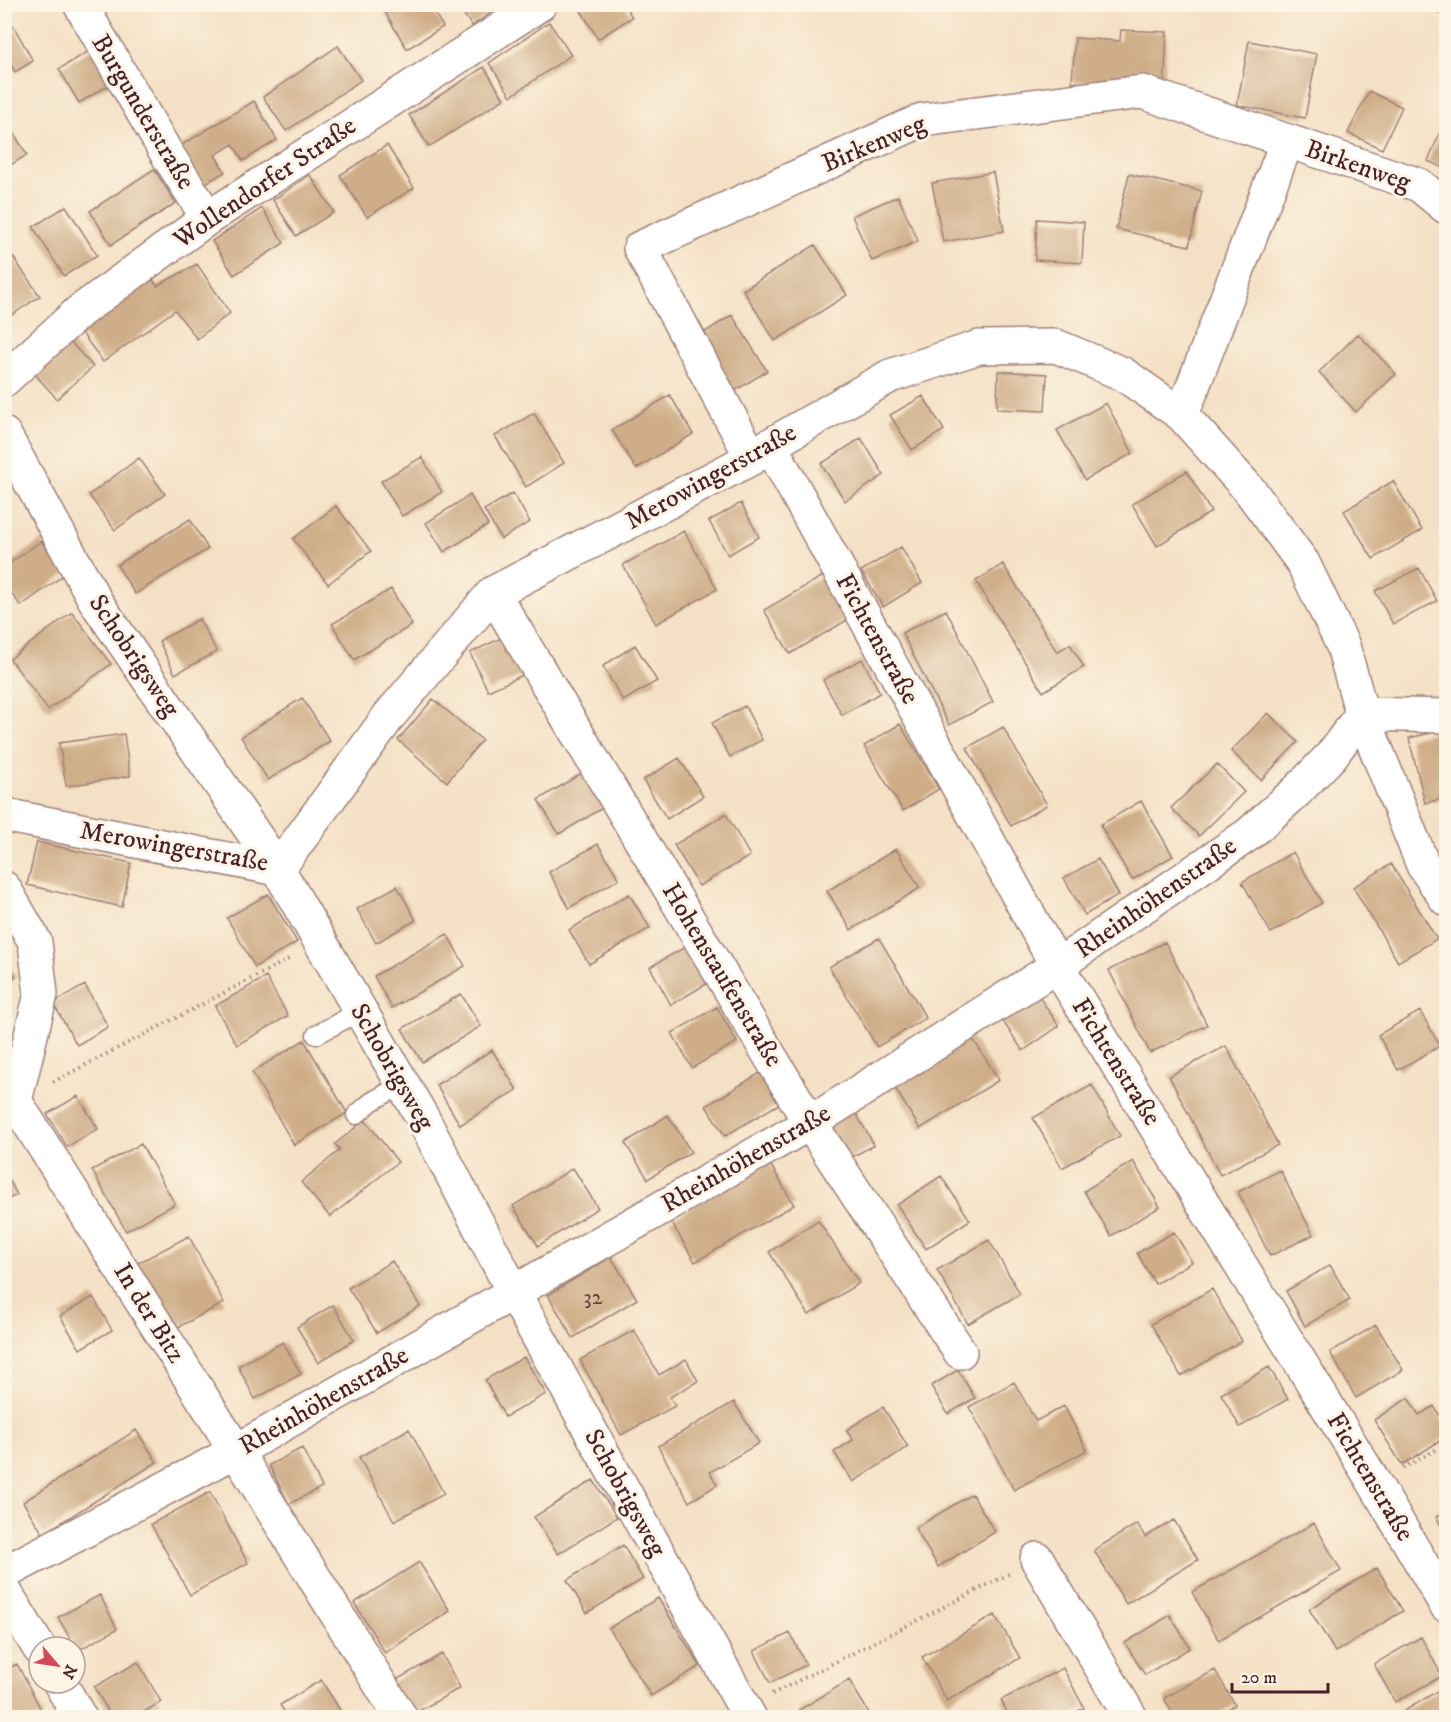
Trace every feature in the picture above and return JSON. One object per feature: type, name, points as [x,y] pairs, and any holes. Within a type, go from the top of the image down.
[{"type":"street","name":"Burgunderstraße","points":[[80,4],[167,154],[208,218]]},
{"type":"street","name":"Wollendorfer Straße","points":[[4,380],[80,311],[208,218],[540,4]]},
{"type":"street","name":"Birkenweg","points":[[761,451],[640,248],[922,120],[1142,92],[1419,185],[1446,207]]},
{"type":"street","points":[[1182,415],[1287,141]]},
{"type":"street","name":"Merowingerstraße","points":[[4,815],[278,869],[388,716],[494,592],[761,451],[890,376],[979,347],[1056,346],[1124,374],[1182,415],[1251,492],[1303,563],[1343,646],[1362,714],[1423,865],[1446,899]]},
{"type":"street","name":"Schobrigsweg","points":[[4,434],[96,602],[278,869],[422,1117],[514,1293],[747,1713]]},
{"type":"street","name":"Fichtenstraße","points":[[761,451],[1058,966],[1375,1484],[1446,1605]]},
{"type":"street","name":"Hohenstaufenstraße","points":[[494,592],[810,1123],[960,1352]]},
{"type":"street","points":[[1362,714],[1446,716]]},
{"type":"street","name":"Rheinhöhenstraße","points":[[4,1573],[236,1451],[810,1123],[1058,966],[1249,834],[1296,792],[1331,756],[1362,714]]},
{"type":"street","points":[[4,888],[35,942],[41,994],[10,1104]]},
{"type":"street","name":"In der Bitz","points":[[10,1104],[236,1451],[401,1718]]},
{"type":"street","points":[[1037,1559],[1131,1718]]},
{"type":"street","points":[[4,1590],[31,1635]]},
{"type":"street","points":[[67,1695],[80,1718]]},
{"type":"lane","points":[[316,1035],[360,1011]]},
{"type":"lane","points":[[356,1115],[371,1102],[402,1084]]},
{"type":"path","points":[[10,1104],[320,944]]},
{"type":"path","points":[[1375,1484],[1446,1444]]},
{"type":"path","points":[[747,1713],[1037,1559]]},
{"type":"building","points":[[380,4],[429,4],[443,27],[407,49]]},
{"type":"building","points":[[577,4],[624,4],[632,17],[598,39]]},
{"type":"building","points":[[1429,4],[1446,4],[1446,16],[1428,7]]},
{"type":"building","points":[[457,5],[502,5],[472,26]]},
{"type":"building","points":[[9,18],[33,61],[15,72],[4,53],[4,21]]},
{"type":"building","points":[[549,22],[571,55],[511,96],[489,63]]},
{"type":"building","points":[[1121,30],[1167,32],[1164,88],[1072,82],[1075,38],[1120,41]]},
{"type":"building","points":[[1249,41],[1317,54],[1305,118],[1237,105]]},
{"type":"building","points":[[99,45],[119,79],[79,103],[59,69]]},
{"type":"building","points":[[338,46],[361,80],[286,131],[263,97]]},
{"type":"building","points":[[484,67],[504,99],[429,147],[409,115]]},
{"type":"building","points":[[1369,91],[1402,107],[1382,149],[1348,133]]},
{"type":"building","points":[[254,101],[277,140],[243,161],[233,144],[215,155],[225,172],[194,190],[170,152]]},
{"type":"building","points":[[4,117],[27,155],[4,169]]},
{"type":"building","points":[[1446,118],[1446,169],[1428,161]]},
{"type":"building","points":[[387,145],[414,188],[367,217],[340,175]]},
{"type":"building","points":[[154,169],[176,203],[111,245],[90,211]]},
{"type":"building","points":[[993,172],[1004,231],[943,242],[932,183]]},
{"type":"building","points":[[1129,174],[1202,191],[1189,246],[1116,229]]},
{"type":"building","points":[[310,175],[334,212],[296,236],[273,200]]},
{"type":"building","points":[[898,196],[918,241],[872,261],[852,216]]},
{"type":"building","points":[[66,206],[97,255],[64,276],[33,227]]},
{"type":"building","points":[[262,208],[284,243],[234,275],[212,241]]},
{"type":"building","points":[[1037,219],[1084,222],[1082,263],[1035,260]]},
{"type":"building","points":[[4,244],[40,296],[6,319],[4,316]]},
{"type":"building","points":[[815,245],[847,295],[775,341],[743,290]]},
{"type":"building","points":[[197,264],[230,313],[197,339],[175,310],[103,362],[79,329],[151,277],[157,286]]},
{"type":"building","points":[[732,315],[767,371],[728,395],[694,339]]},
{"type":"building","points":[[1358,334],[1396,374],[1356,412],[1319,372]]},
{"type":"building","points":[[68,339],[93,367],[57,399],[32,371]]},
{"type":"building","points":[[998,371],[1047,374],[1045,411],[997,409]]},
{"type":"building","points":[[670,395],[693,434],[636,469],[612,430]]},
{"type":"building","points":[[923,396],[944,430],[912,450],[890,415]]},
{"type":"building","points":[[1106,403],[1133,453],[1085,480],[1057,430]]},
{"type":"building","points":[[534,413],[564,463],[526,487],[495,436]]},
{"type":"building","points":[[861,438],[884,475],[845,501],[821,464]]},
{"type":"building","points":[[422,457],[442,492],[402,516],[381,481]]},
{"type":"building","points":[[139,458],[165,494],[115,530],[89,495]]},
{"type":"building","points":[[1187,471],[1211,512],[1157,546],[1132,504]]},
{"type":"building","points":[[1393,481],[1422,530],[1373,559],[1344,511]]},
{"type":"building","points":[[513,493],[530,522],[501,539],[484,510]]},
{"type":"building","points":[[470,495],[488,525],[444,552],[426,523]]},
{"type":"building","points":[[741,503],[759,537],[728,555],[709,521]]},
{"type":"building","points":[[336,506],[371,551],[328,584],[293,539]]},
{"type":"building","points":[[190,519],[208,549],[135,594],[117,565]]},
{"type":"building","points":[[684,531],[717,589],[656,624],[623,565]]},
{"type":"building","points":[[41,541],[65,574],[21,606],[4,584],[4,567]]},
{"type":"building","points":[[901,547],[922,583],[883,607],[861,571]]},
{"type":"building","points":[[1003,564],[1057,652],[1070,644],[1084,667],[1043,692],[976,581]]},
{"type":"building","points":[[1419,568],[1437,601],[1393,624],[1375,591]]},
{"type":"building","points":[[823,576],[849,619],[790,654],[764,610]]},
{"type":"building","points":[[391,589],[412,625],[354,660],[332,624]]},
{"type":"building","points":[[946,610],[993,702],[949,725],[902,633]]},
{"type":"building","points":[[72,612],[111,664],[48,710],[10,659]]},
{"type":"building","points":[[199,619],[217,652],[175,674],[159,641]]},
{"type":"building","points":[[505,636],[523,675],[488,691],[470,653]]},
{"type":"building","points":[[635,645],[657,681],[623,701],[603,666]]},
{"type":"building","points":[[862,659],[880,693],[842,715],[823,680]]},
{"type":"building","points":[[302,698],[330,741],[268,780],[241,737]]},
{"type":"building","points":[[433,699],[482,740],[447,782],[398,740]]},
{"type":"building","points":[[745,706],[762,740],[730,757],[712,723]]},
{"type":"building","points":[[1268,713],[1298,742],[1261,780],[1231,751]]},
{"type":"building","points":[[900,724],[939,789],[903,811],[864,746]]},
{"type":"building","points":[[1003,727],[1047,805],[1011,826],[967,748]]},
{"type":"building","points":[[1444,730],[1446,798],[1425,803],[1409,738]]},
{"type":"building","points":[[124,734],[130,776],[66,786],[59,743]]},
{"type":"building","points":[[679,758],[703,796],[667,819],[643,780]]},
{"type":"building","points":[[1217,764],[1244,792],[1199,836],[1171,808]]},
{"type":"building","points":[[585,771],[606,806],[559,834],[538,800]]},
{"type":"building","points":[[1141,801],[1173,856],[1132,880],[1100,825]]},
{"type":"building","points":[[726,814],[750,856],[699,886],[674,845]]},
{"type":"building","points":[[37,842],[131,863],[122,907],[27,885]]},
{"type":"building","points":[[598,844],[619,879],[569,908],[549,872]]},
{"type":"building","points":[[896,849],[920,888],[851,930],[827,891]]},
{"type":"building","points":[[1293,852],[1322,903],[1271,933],[1242,882]]},
{"type":"building","points":[[1098,859],[1119,895],[1085,915],[1064,878]]},
{"type":"building","points":[[1391,864],[1437,939],[1398,962],[1353,887]]},
{"type":"building","points":[[397,886],[416,920],[376,943],[357,909]]},
{"type":"building","points":[[268,894],[297,942],[255,967],[227,918]]},
{"type":"building","points":[[629,894],[650,928],[589,964],[569,930]]},
{"type":"building","points":[[447,934],[465,966],[392,1008],[374,976]]},
{"type":"building","points":[[879,938],[926,1018],[877,1047],[829,967]]},
{"type":"building","points":[[1165,942],[1207,1025],[1150,1053],[1109,970]]},
{"type":"building","points":[[687,946],[708,983],[671,1005],[650,967]]},
{"type":"building","points":[[4,957],[16,977],[4,984]]},
{"type":"building","points":[[266,977],[288,1016],[237,1045],[215,1006]]},
{"type":"building","points":[[85,985],[108,1027],[77,1045],[53,1003]]},
{"type":"building","points":[[461,994],[481,1026],[422,1062],[402,1029]]},
{"type":"building","points":[[1038,995],[1059,1026],[1023,1051],[1002,1020]]},
{"type":"building","points":[[717,1007],[737,1042],[692,1068],[672,1033]]},
{"type":"building","points":[[1420,1011],[1440,1046],[1398,1070],[1378,1035]]},
{"type":"building","points":[[971,1036],[999,1080],[920,1129],[893,1085]]},
{"type":"building","points":[[304,1040],[347,1113],[294,1145],[252,1072]]},
{"type":"building","points":[[1226,1046],[1278,1145],[1220,1175],[1169,1076]]},
{"type":"building","points":[[492,1050],[517,1090],[460,1125],[436,1085]]},
{"type":"building","points":[[760,1073],[779,1104],[725,1136],[706,1106]]},
{"type":"building","points":[[1092,1085],[1120,1136],[1062,1168],[1033,1118]]},
{"type":"building","points":[[78,1096],[98,1129],[67,1147],[47,1114]]},
{"type":"building","points":[[853,1108],[874,1145],[843,1162],[823,1125]]},
{"type":"building","points":[[668,1115],[691,1152],[648,1179],[625,1143]]},
{"type":"building","points":[[365,1120],[398,1162],[330,1217],[301,1182],[340,1150],[335,1144]]},
{"type":"building","points":[[141,1144],[175,1204],[126,1231],[92,1170]]},
{"type":"building","points":[[1133,1161],[1160,1207],[1111,1236],[1084,1191]]},
{"type":"building","points":[[769,1162],[794,1205],[695,1262],[670,1220]]},
{"type":"building","points":[[573,1168],[598,1208],[538,1246],[513,1206]]},
{"type":"building","points":[[4,1170],[17,1195],[4,1201]]},
{"type":"building","points":[[1280,1170],[1313,1235],[1270,1256],[1238,1192]]},
{"type":"building","points":[[941,1176],[970,1220],[926,1249],[897,1205]]},
{"type":"building","points":[[818,1220],[859,1283],[809,1315],[769,1252]]},
{"type":"building","points":[[1174,1232],[1192,1262],[1155,1284],[1137,1253]]},
{"type":"building","points":[[189,1236],[224,1303],[171,1331],[136,1264]]},
{"type":"building","points":[[989,1240],[1020,1294],[968,1324],[937,1270]]},
{"type":"building","points":[[611,1257],[637,1299],[573,1338],[548,1295]]},
{"type":"building","points":[[392,1261],[420,1306],[377,1333],[348,1288]]},
{"type":"building","points":[[1330,1265],[1350,1300],[1305,1326],[1286,1291]]},
{"type":"building","points":[[1212,1289],[1242,1341],[1181,1376],[1151,1324]]},
{"type":"building","points":[[93,1297],[112,1330],[80,1349],[60,1316]]},
{"type":"building","points":[[333,1305],[354,1340],[318,1363],[297,1327]]},
{"type":"building","points":[[1376,1325],[1403,1370],[1356,1398],[1330,1352]]},
{"type":"building","points":[[634,1330],[659,1375],[686,1359],[698,1381],[670,1397],[675,1406],[621,1435],[580,1360]]},
{"type":"building","points":[[283,1342],[301,1374],[255,1399],[238,1366]]},
{"type":"building","points":[[524,1357],[546,1394],[505,1417],[485,1380]]},
{"type":"building","points":[[1269,1367],[1288,1399],[1240,1427],[1221,1394]]},
{"type":"building","points":[[958,1370],[975,1398],[948,1414],[931,1386]]},
{"type":"building","points":[[1014,1382],[1036,1421],[1064,1406],[1087,1450],[1014,1490],[969,1407]]},
{"type":"building","points":[[1408,1398],[1419,1415],[1434,1406],[1446,1426],[1446,1437],[1402,1465],[1374,1420]]},
{"type":"building","points":[[734,1402],[759,1443],[710,1472],[717,1485],[689,1502],[658,1446]]},
{"type":"building","points":[[883,1407],[908,1447],[853,1482],[834,1452],[853,1440],[846,1430]]},
{"type":"building","points":[[409,1429],[444,1494],[394,1521],[359,1457]]},
{"type":"building","points":[[136,1430],[157,1462],[43,1534],[23,1502]]},
{"type":"building","points":[[302,1448],[322,1487],[289,1504],[269,1465]]},
{"type":"building","points":[[593,1480],[617,1517],[558,1554],[534,1517]]},
{"type":"building","points":[[210,1492],[248,1563],[190,1595],[151,1524]]},
{"type":"building","points":[[972,1494],[995,1532],[938,1567],[915,1528]]},
{"type":"building","points":[[1446,1511],[1446,1534],[1436,1517]]},
{"type":"building","points":[[1174,1520],[1198,1560],[1126,1604],[1094,1550],[1137,1524],[1145,1537]]},
{"type":"building","points":[[1314,1523],[1341,1571],[1219,1640],[1192,1592]]},
{"type":"building","points":[[623,1545],[643,1579],[587,1613],[567,1580]]},
{"type":"building","points":[[419,1562],[450,1611],[385,1653],[354,1603]]},
{"type":"building","points":[[1377,1568],[1403,1611],[1335,1652],[1309,1609]]},
{"type":"building","points":[[100,1595],[117,1629],[87,1646],[87,1635],[68,1635],[58,1617]]},
{"type":"building","points":[[658,1598],[700,1666],[651,1696],[609,1628]]},
{"type":"building","points":[[995,1615],[1020,1658],[947,1701],[922,1657]]},
{"type":"building","points":[[1170,1615],[1190,1648],[1145,1675],[1125,1643]]},
{"type":"building","points":[[790,1633],[806,1665],[770,1683],[754,1651]]},
{"type":"building","points":[[1421,1637],[1442,1676],[1395,1702],[1374,1664]]},
{"type":"building","points":[[442,1654],[460,1688],[408,1717],[389,1684]]},
{"type":"building","points":[[138,1662],[161,1702],[134,1718],[112,1718],[94,1687]]},
{"type":"building","points":[[17,1664],[27,1683],[27,1695],[33,1695],[44,1715],[39,1718],[4,1718],[4,1670]]},
{"type":"building","points":[[1063,1668],[1084,1708],[1065,1718],[1010,1718],[1001,1700]]},
{"type":"building","points":[[1215,1670],[1235,1705],[1212,1718],[1175,1718],[1164,1698]]},
{"type":"building","points":[[321,1680],[345,1718],[288,1718],[280,1705]]},
{"type":"building","points":[[849,1680],[872,1718],[803,1718],[799,1710]]},
{"type":"building","points":[[1442,1688],[1446,1696],[1446,1718],[1393,1718]]}]
